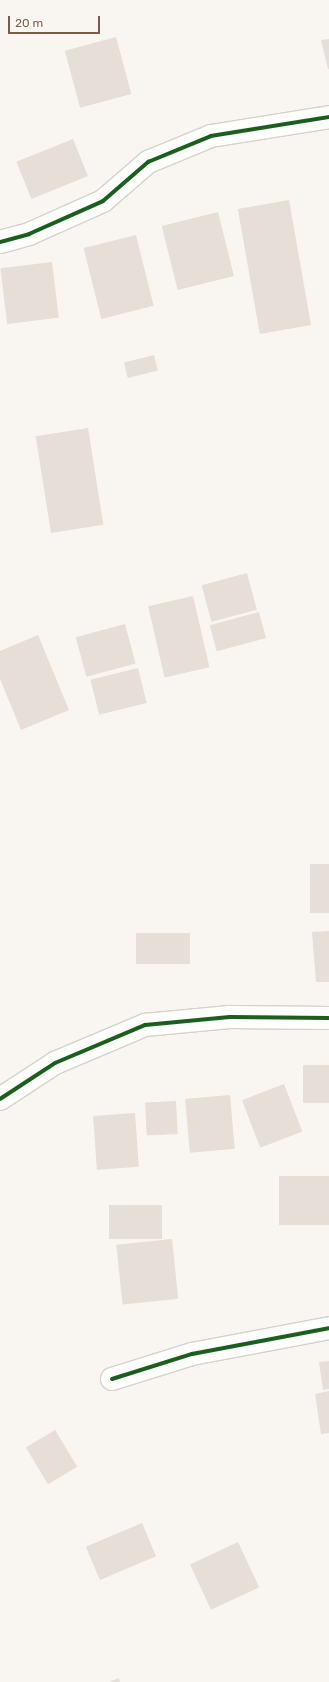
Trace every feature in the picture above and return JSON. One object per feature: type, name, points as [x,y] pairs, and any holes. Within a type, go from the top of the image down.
[{"type":"street","points":[[0,242],[29,234],[103,201],[148,162],[211,136],[329,117]]},
{"type":"street","points":[[0,1099],[56,1063],[145,1025],[230,1017],[329,1018]]},
{"type":"street","points":[[112,1379],[192,1354],[329,1328]]},
{"type":"building","points":[[116,37],[131,94],[80,108],[65,51]]},
{"type":"building","points":[[329,39],[329,69],[328,69],[321,40]]},
{"type":"building","points":[[73,139],[88,176],[31,199],[16,162]]},
{"type":"building","points":[[289,200],[311,325],[260,334],[238,209]]},
{"type":"building","points":[[218,212],[234,276],[178,290],[162,226]]},
{"type":"building","points":[[136,235],[154,306],[101,319],[84,248]]},
{"type":"building","points":[[52,262],[59,318],[7,324],[0,268]]},
{"type":"building","points":[[154,355],[158,371],[128,378],[124,362]]},
{"type":"building","points":[[88,428],[103,525],[51,533],[36,436]]},
{"type":"building","points":[[247,573],[257,610],[211,622],[202,585]]},
{"type":"building","points":[[193,596],[209,667],[165,677],[148,606]]},
{"type":"building","points":[[259,612],[266,638],[217,651],[210,625]]},
{"type":"building","points":[[125,624],[136,664],[86,677],[76,637]]},
{"type":"building","points":[[38,635],[69,710],[21,730],[0,679],[0,651]]},
{"type":"building","points":[[138,668],[147,703],[99,715],[90,680]]},
{"type":"building","points":[[310,864],[329,864],[329,913],[310,913]]},
{"type":"building","points":[[329,931],[329,982],[316,982],[312,932]]},
{"type":"building","points":[[136,933],[190,933],[190,964],[136,964]]},
{"type":"building","points":[[303,1065],[329,1065],[329,1103],[303,1103]]},
{"type":"building","points":[[284,1084],[302,1132],[260,1148],[242,1100]]},
{"type":"building","points":[[230,1095],[235,1149],[190,1153],[185,1099]]},
{"type":"building","points":[[176,1101],[178,1134],[147,1136],[145,1103]]},
{"type":"building","points":[[135,1113],[139,1167],[97,1170],[93,1116]]},
{"type":"building","points":[[279,1176],[329,1176],[329,1225],[279,1225]]},
{"type":"building","points":[[109,1205],[162,1205],[162,1239],[109,1239]]},
{"type":"building","points":[[172,1239],[178,1299],[123,1305],[116,1245]]},
{"type":"building","points":[[329,1361],[329,1389],[323,1390],[319,1362]]},
{"type":"building","points":[[329,1391],[329,1433],[321,1434],[315,1394]]},
{"type":"building","points":[[55,1430],[77,1467],[48,1484],[26,1448]]},
{"type":"building","points":[[142,1523],[156,1556],[100,1580],[86,1547]]},
{"type":"building","points":[[238,1542],[259,1587],[211,1610],[190,1564]]},
{"type":"building","points":[[119,1678],[120,1682],[109,1682]]},
{"type":"cycle path","points":[[0,242],[29,234],[103,201],[148,162],[211,136],[329,117]]},
{"type":"cycle path","points":[[0,1099],[55,1063],[145,1025],[230,1017],[329,1018]]},
{"type":"cycle path","points":[[112,1379],[192,1354],[329,1328]]}]
